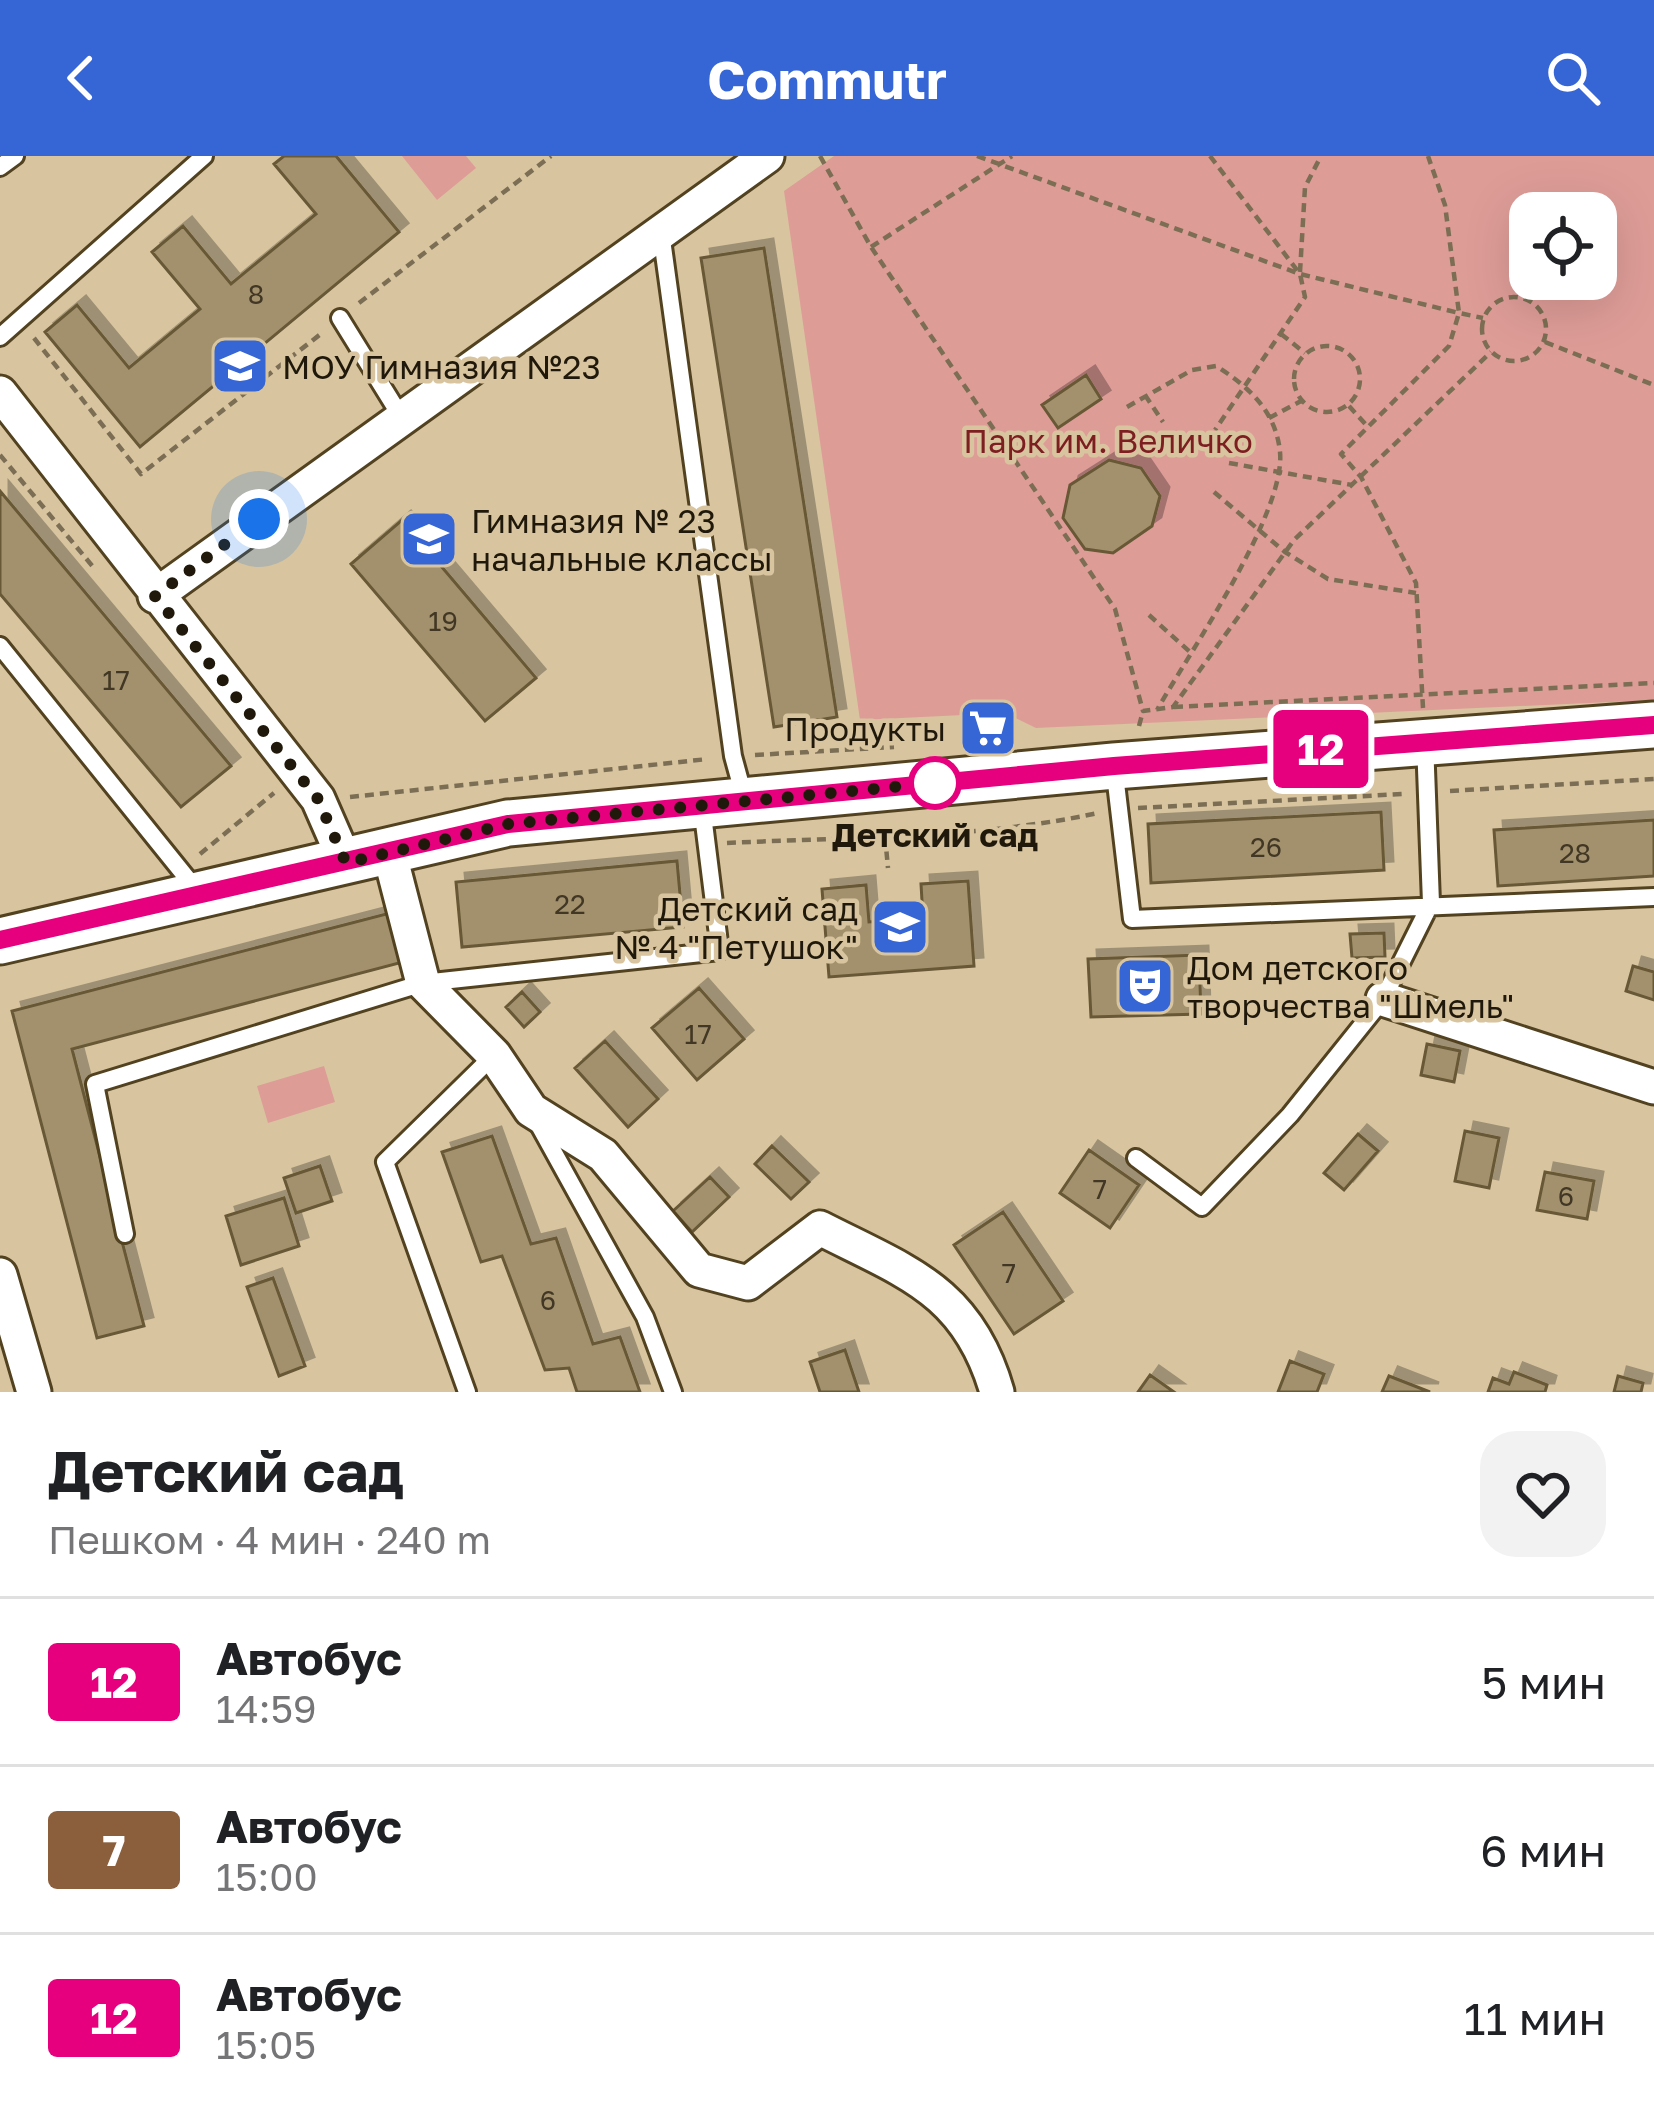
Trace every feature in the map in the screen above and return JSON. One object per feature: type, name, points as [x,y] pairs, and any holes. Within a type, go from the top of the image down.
[{"type":"street","points":[[155,596],[661,231],[748,161]]},
{"type":"street","points":[[1,397],[318,799],[346,863]]},
{"type":"street","points":[[0,940],[508,824],[718,817],[1116,787],[1425,741],[1654,725]]},
{"type":"street","points":[[397,849],[393,867],[423,983],[494,1055],[531,1110],[603,1155],[700,1270],[748,1283],[820,1228],[931,1283],[984,1348],[997,1392]]},
{"type":"street","points":[[1383,999],[1654,1088]]},
{"type":"street","points":[[0,1275],[8,1332],[34,1392]]},
{"type":"lane","points":[[0,167],[15,156]]},
{"type":"lane","points":[[0,337],[204,156]]},
{"type":"lane","points":[[125,1234],[94,1084],[423,983],[720,951],[718,817],[733,757],[661,231]]},
{"type":"lane","points":[[340,318],[400,415]]},
{"type":"lane","points":[[0,646],[201,896]]},
{"type":"lane","points":[[1136,1158],[1202,1207],[1290,1115],[1383,999],[1431,904],[1425,741]]},
{"type":"lane","points":[[1116,787],[1132,919],[1654,897]]},
{"type":"lane","points":[[466,1392],[385,1162],[494,1055]]},
{"type":"lane","points":[[531,1110],[645,1317],[673,1392]]},
{"type":"path","points":[[19,320],[141,474],[551,156]]},
{"type":"path","points":[[820,156],[871,247],[1114,609],[1144,711],[1654,683]]},
{"type":"path","points":[[977,156],[1300,274],[1483,318]]},
{"type":"path","points":[[871,247],[1012,156]]},
{"type":"path","points":[[1210,156],[1300,274]]},
{"type":"path","points":[[1215,430],[1305,297],[1300,274],[1305,187],[1321,156]]},
{"type":"path","points":[[1425,741],[1416,593],[1361,477],[1341,454],[1449,346],[1460,313],[1445,205],[1428,156]]},
{"type":"path","points":[[1483,318],[1507,297],[1530,300],[1544,316],[1545,342]]},
{"type":"path","points":[[1483,318],[1484,343],[1491,352],[1514,362],[1525,360],[1545,342]]},
{"type":"path","points":[[1281,333],[1305,353]]},
{"type":"path","points":[[1545,342],[1654,386]]},
{"type":"path","points":[[1330,344],[1354,357],[1362,382],[1349,406],[1324,414],[1300,401],[1292,376],[1305,353],[1330,344]]},
{"type":"path","points":[[1173,707],[1286,552],[1491,352]]},
{"type":"path","points":[[1127,407],[1192,370],[1216,366],[1246,385],[1269,418],[1280,453],[1258,530],[1156,710]]},
{"type":"path","points":[[1145,395],[1163,422]]},
{"type":"path","points":[[1269,418],[1300,401]]},
{"type":"path","points":[[1349,406],[1368,427]]},
{"type":"path","points":[[1229,463],[1352,485]]},
{"type":"path","points":[[1214,492],[1286,552],[1328,579],[1416,593]]},
{"type":"path","points":[[1150,615],[1190,652]]},
{"type":"path","points":[[718,817],[885,836],[1055,822],[1116,787],[1430,792],[1654,779]]},
{"type":"path","points":[[885,836],[888,868]]},
{"type":"green space","points":[[402,156],[466,156],[476,168],[437,200]]},
{"type":"green space","name":"Парк им. Величко","points":[[834,156],[1654,156],[1654,700],[1036,728],[1005,713],[860,720],[784,191]]},
{"type":"green space","points":[[324,1066],[335,1102],[268,1123],[257,1086]]},
{"type":"building","points":[[284,156],[336,156],[399,232],[140,447],[45,332],[77,305],[129,368],[200,309],[152,252],[183,226],[231,284],[316,214],[274,164]]},
{"type":"building","points":[[764,248],[837,717],[774,727],[701,258]]},
{"type":"building","points":[[1086,375],[1101,399],[1058,428],[1042,405]]},
{"type":"building","points":[[1109,460],[1141,468],[1160,496],[1152,526],[1113,553],[1085,549],[1063,518],[1070,485]]},
{"type":"building","points":[[0,491],[231,766],[181,807],[0,594]]},
{"type":"building","points":[[402,520],[536,678],[485,721],[351,564]]},
{"type":"building","points":[[1002,715],[1003,736],[975,737],[974,716]]},
{"type":"building","points":[[1381,812],[1384,870],[1151,883],[1148,824]]},
{"type":"building","points":[[1654,820],[1654,876],[1498,886],[1494,830]]},
{"type":"building","points":[[677,861],[683,927],[462,947],[456,882]]},
{"type":"building","points":[[968,881],[974,966],[829,977],[822,889],[866,885],[869,922],[923,918],[921,884]]},
{"type":"building","points":[[390,913],[403,962],[72,1049],[144,1326],[97,1338],[12,1011]]},
{"type":"building","points":[[1384,933],[1385,957],[1352,958],[1350,934]]},
{"type":"building","name":"Дом детского творчества \"Шмель\"","points":[[1199,955],[1201,1014],[1091,1017],[1088,959]]},
{"type":"building","points":[[1633,966],[1654,972],[1654,1000],[1626,991]]},
{"type":"building","points":[[699,988],[744,1039],[697,1080],[652,1028]]},
{"type":"building","points":[[522,992],[540,1012],[524,1027],[506,1007]]},
{"type":"building","points":[[605,1041],[658,1099],[628,1127],[575,1068]]},
{"type":"building","points":[[1427,1044],[1460,1051],[1454,1082],[1421,1075]]},
{"type":"building","points":[[1465,1131],[1499,1138],[1489,1188],[1455,1181]]},
{"type":"building","points":[[1358,1134],[1378,1151],[1344,1190],[1324,1173]]},
{"type":"building","points":[[492,1136],[531,1244],[556,1238],[593,1344],[620,1337],[640,1392],[577,1392],[569,1368],[545,1370],[502,1256],[481,1262],[442,1152]]},
{"type":"building","points":[[772,1146],[809,1182],[791,1199],[755,1164]]},
{"type":"building","points":[[1089,1150],[1139,1185],[1110,1228],[1060,1193]]},
{"type":"building","points":[[320,1166],[332,1201],[296,1213],[284,1178]]},
{"type":"building","points":[[1545,1172],[1594,1181],[1587,1219],[1537,1210]]},
{"type":"building","points":[[710,1177],[729,1197],[692,1232],[673,1211]]},
{"type":"building","points":[[284,1198],[299,1246],[241,1265],[226,1216]]},
{"type":"building","points":[[1003,1212],[1063,1301],[1014,1334],[954,1245]]},
{"type":"building","points":[[273,1278],[305,1366],[279,1376],[247,1287]]},
{"type":"building","points":[[845,1350],[859,1392],[820,1392],[810,1362]]},
{"type":"building","points":[[1290,1361],[1324,1374],[1317,1392],[1278,1392]]},
{"type":"building","points":[[1514,1372],[1547,1385],[1545,1392],[1488,1392],[1493,1378],[1509,1384]]},
{"type":"building","points":[[1150,1375],[1174,1392],[1138,1392]]},
{"type":"building","points":[[1389,1376],[1430,1392],[1382,1392]]},
{"type":"building","points":[[1618,1376],[1643,1383],[1641,1392],[1614,1392]]},
{"type":"bus line","name":"12","points":[[0,940],[508,824],[1114,766],[1654,725]]},
{"type":"place","name":"МОУ Гимназия №23","points":[[240,366]]},
{"type":"place","name":"Гимназия № 23 начальные классы","points":[[429,539]]},
{"type":"place","name":"Продукты","points":[[988,728]]},
{"type":"place","name":"Детский сад","points":[[935,783]]},
{"type":"place","name":"Детский сад № 4 \"Петушок\"","points":[[900,927]]},
{"type":"place","name":"Дом детского творчества \"Шмель\"","points":[[1145,986]]},
{"type":"route","points":[[259,519],[155,596],[318,799],[346,863],[508,824],[935,783]]}]
